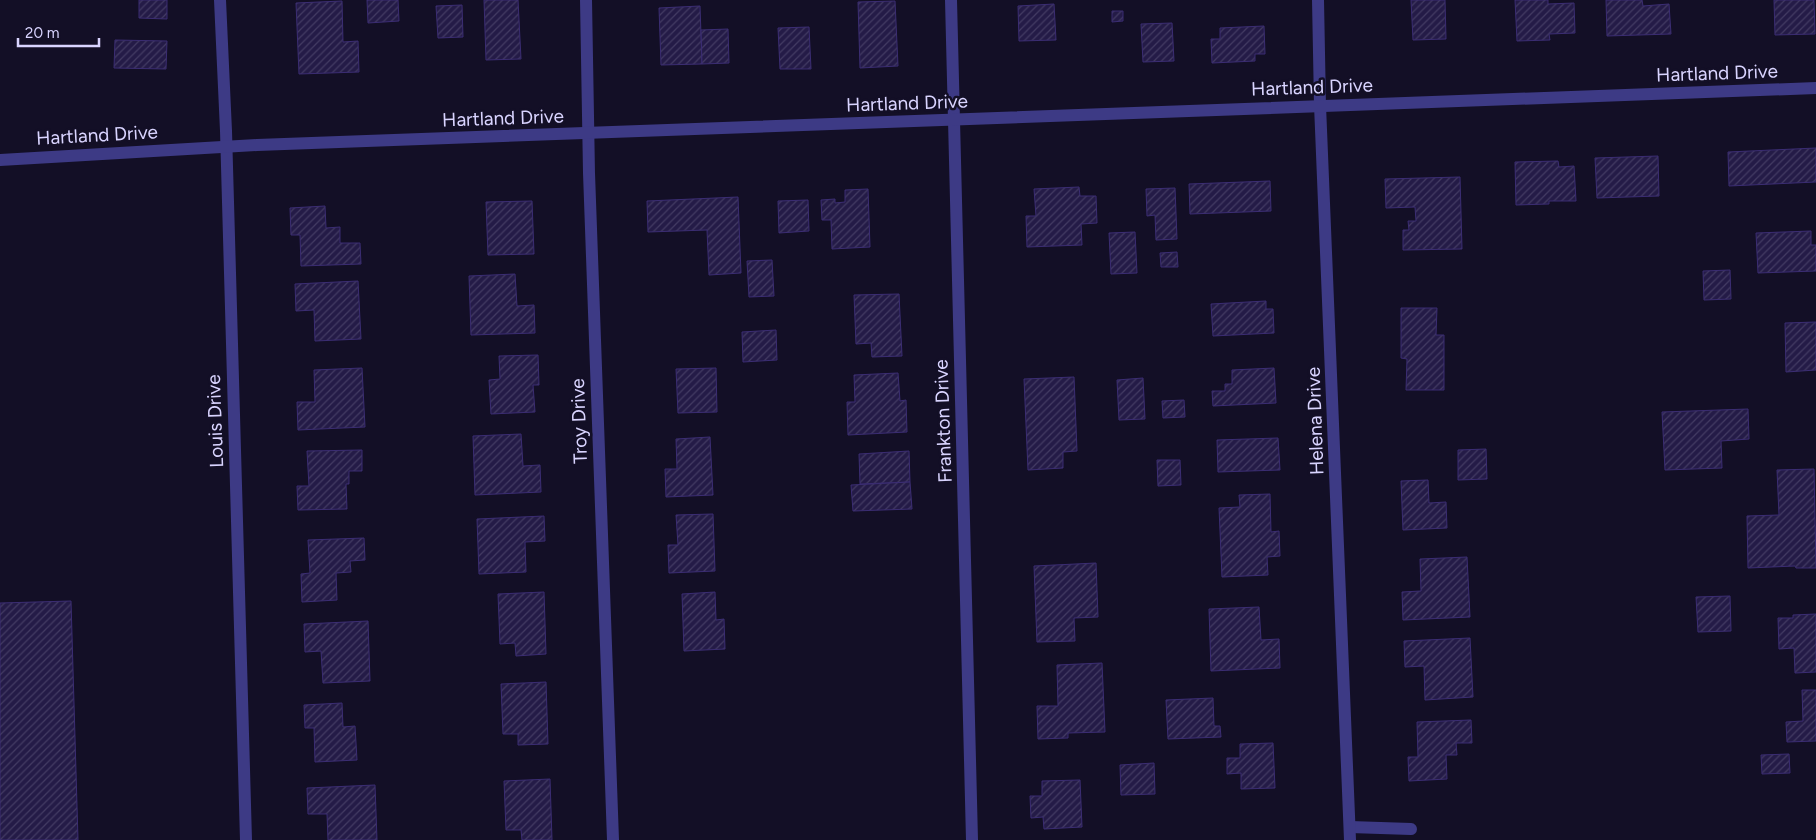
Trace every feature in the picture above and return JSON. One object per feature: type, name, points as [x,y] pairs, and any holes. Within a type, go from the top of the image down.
[{"type":"street","name":"Louis Drive","points":[[220,0],[246,840]]},
{"type":"street","name":"Troy Drive","points":[[586,0],[589,173],[613,840]]},
{"type":"street","name":"Frankton Drive","points":[[951,0],[972,840]]},
{"type":"street","name":"Helena Drive","points":[[1318,0],[1320,105],[1350,834]]},
{"type":"street","name":"Hartland Drive","points":[[0,160],[226,147],[1816,88]]},
{"type":"street","points":[[1350,834],[1411,829]]},
{"type":"building","points":[[139,0],[167,0],[167,19],[139,18]]},
{"type":"building","points":[[367,0],[398,0],[399,21],[368,23]]},
{"type":"building","points":[[484,0],[518,0],[521,59],[486,60]]},
{"type":"building","points":[[1411,0],[1445,0],[1446,39],[1413,40]]},
{"type":"building","points":[[1515,0],[1548,0],[1548,4],[1574,3],[1575,33],[1549,34],[1550,40],[1517,41]]},
{"type":"building","points":[[1606,0],[1642,0],[1643,6],[1669,4],[1671,34],[1607,36]]},
{"type":"building","points":[[1774,0],[1814,0],[1815,34],[1775,35]]},
{"type":"building","points":[[342,1],[343,42],[358,41],[359,72],[299,74],[296,3]]},
{"type":"building","points":[[895,1],[898,66],[860,68],[858,2]]},
{"type":"building","points":[[1054,4],[1056,40],[1019,41],[1018,6]]},
{"type":"building","points":[[462,5],[463,37],[438,38],[436,6]]},
{"type":"building","points":[[700,6],[702,64],[661,65],[659,8]]},
{"type":"building","points":[[1112,11],[1123,11],[1123,21],[1112,22]]},
{"type":"building","points":[[1172,23],[1174,61],[1143,62],[1141,24]]},
{"type":"building","points":[[1264,26],[1265,54],[1255,54],[1255,61],[1212,63],[1211,39],[1220,39],[1220,28]]},
{"type":"building","points":[[809,27],[811,69],[780,69],[778,28]]},
{"type":"building","points":[[728,29],[729,63],[702,64],[701,30]]},
{"type":"building","points":[[115,40],[167,41],[166,69],[114,68]]},
{"type":"building","points":[[1816,148],[1816,182],[1729,186],[1728,152]]},
{"type":"building","points":[[1658,156],[1659,196],[1597,198],[1595,158]]},
{"type":"building","points":[[1558,161],[1559,167],[1574,166],[1576,201],[1549,201],[1549,204],[1516,205],[1515,162]]},
{"type":"building","points":[[1460,177],[1462,249],[1403,250],[1403,230],[1409,230],[1408,221],[1416,221],[1415,207],[1386,208],[1385,179]]},
{"type":"building","points":[[1270,181],[1271,211],[1190,214],[1189,184]]},
{"type":"building","points":[[1079,187],[1080,196],[1096,196],[1097,223],[1081,224],[1082,245],[1027,247],[1026,216],[1036,216],[1034,189]]},
{"type":"building","points":[[1175,188],[1177,239],[1156,240],[1155,215],[1147,216],[1146,189]]},
{"type":"building","points":[[868,189],[870,247],[832,249],[831,220],[822,220],[821,200],[835,199],[835,203],[845,202],[845,190]]},
{"type":"building","points":[[738,197],[741,273],[709,275],[707,230],[648,232],[647,201]]},
{"type":"building","points":[[808,200],[809,231],[779,233],[778,201]]},
{"type":"building","points":[[532,201],[534,254],[488,255],[486,202]]},
{"type":"building","points":[[325,206],[326,228],[340,227],[340,243],[360,243],[361,264],[301,266],[300,235],[291,235],[290,208]]},
{"type":"building","points":[[1811,231],[1811,245],[1816,245],[1816,271],[1758,273],[1756,233]]},
{"type":"building","points":[[1135,232],[1137,273],[1111,274],[1109,233]]},
{"type":"building","points":[[1177,252],[1178,267],[1161,267],[1160,253]]},
{"type":"building","points":[[772,260],[774,296],[749,297],[747,261]]},
{"type":"building","points":[[1730,270],[1731,299],[1704,300],[1703,271]]},
{"type":"building","points":[[515,274],[517,306],[534,305],[535,333],[471,335],[469,276]]},
{"type":"building","points":[[358,281],[361,339],[315,341],[314,310],[296,311],[295,284]]},
{"type":"building","points":[[899,294],[902,356],[872,357],[871,343],[856,344],[854,295]]},
{"type":"building","points":[[1266,301],[1266,309],[1273,309],[1274,333],[1213,336],[1211,304]]},
{"type":"building","points":[[1401,308],[1437,308],[1436,335],[1444,335],[1444,390],[1406,390],[1407,359],[1401,358]]},
{"type":"building","points":[[1816,322],[1816,370],[1786,372],[1785,323]]},
{"type":"building","points":[[776,330],[777,360],[743,362],[742,332]]},
{"type":"building","points":[[538,355],[539,385],[533,385],[535,412],[491,414],[489,380],[500,379],[499,356]]},
{"type":"building","points":[[362,368],[365,427],[298,430],[297,402],[315,402],[314,370]]},
{"type":"building","points":[[716,368],[717,412],[678,413],[676,369]]},
{"type":"building","points":[[1274,368],[1276,403],[1213,406],[1212,391],[1225,391],[1225,384],[1232,384],[1232,370]]},
{"type":"building","points":[[898,373],[900,401],[906,400],[907,432],[848,435],[847,402],[855,402],[854,375]]},
{"type":"building","points":[[1074,377],[1077,451],[1063,452],[1063,468],[1028,470],[1024,379]]},
{"type":"building","points":[[1143,378],[1145,419],[1119,420],[1117,380]]},
{"type":"building","points":[[1184,400],[1185,417],[1163,418],[1162,401]]},
{"type":"building","points":[[1748,409],[1749,439],[1721,441],[1722,468],[1665,470],[1662,412]]},
{"type":"building","points":[[521,434],[523,466],[540,465],[541,492],[475,495],[473,436]]},
{"type":"building","points":[[710,437],[713,495],[666,497],[665,469],[677,469],[676,439]]},
{"type":"building","points":[[1278,438],[1280,470],[1218,472],[1217,440]]},
{"type":"building","points":[[1486,449],[1487,479],[1458,480],[1458,450]]},
{"type":"building","points":[[362,450],[362,471],[349,471],[349,484],[346,484],[347,509],[298,510],[297,486],[309,486],[307,451]]},
{"type":"building","points":[[909,451],[910,482],[860,484],[859,454]]},
{"type":"building","points":[[1157,460],[1180,460],[1181,485],[1158,486]]},
{"type":"building","points":[[1814,469],[1816,568],[1796,568],[1795,566],[1748,568],[1747,516],[1779,515],[1777,470]]},
{"type":"building","points":[[1428,480],[1429,503],[1446,502],[1447,528],[1403,530],[1401,481]]},
{"type":"building","points":[[910,482],[912,509],[853,511],[851,485]]},
{"type":"building","points":[[1270,494],[1271,532],[1279,531],[1280,556],[1267,557],[1268,575],[1222,577],[1219,508],[1240,507],[1239,495]]},
{"type":"building","points":[[713,514],[715,571],[669,573],[668,545],[678,545],[676,515]]},
{"type":"building","points":[[544,516],[545,541],[525,542],[526,572],[479,574],[477,519]]},
{"type":"building","points":[[364,538],[365,560],[350,561],[351,572],[336,573],[337,600],[302,602],[301,574],[310,573],[308,540]]},
{"type":"building","points":[[1467,557],[1470,617],[1403,620],[1402,592],[1421,591],[1420,559]]},
{"type":"building","points":[[1096,563],[1098,617],[1074,618],[1075,641],[1037,642],[1034,566]]},
{"type":"building","points":[[544,592],[546,654],[516,656],[515,643],[500,644],[498,594]]},
{"type":"building","points":[[715,592],[716,620],[724,619],[725,649],[684,651],[682,594]]},
{"type":"building","points":[[1730,596],[1731,631],[1698,632],[1696,597]]},
{"type":"building","points":[[71,601],[78,840],[0,840],[0,603]]},
{"type":"building","points":[[1259,607],[1261,640],[1279,639],[1280,668],[1211,671],[1209,609]]},
{"type":"building","points":[[1816,614],[1816,672],[1795,673],[1794,648],[1779,649],[1778,618],[1793,618],[1793,615]]},
{"type":"building","points":[[368,621],[370,681],[323,683],[321,651],[305,652],[304,624]]},
{"type":"building","points":[[1470,638],[1473,697],[1425,700],[1424,666],[1405,667],[1404,641]]},
{"type":"building","points":[[1102,663],[1105,732],[1068,733],[1068,738],[1038,739],[1037,706],[1058,706],[1057,665]]},
{"type":"building","points":[[546,682],[548,744],[518,745],[518,734],[503,734],[501,684]]},
{"type":"building","points":[[1802,690],[1816,690],[1816,741],[1787,742],[1786,722],[1803,721]]},
{"type":"building","points":[[1213,698],[1214,726],[1220,726],[1221,737],[1168,739],[1166,700]]},
{"type":"building","points":[[342,703],[343,727],[355,726],[357,760],[315,762],[314,728],[305,728],[304,705]]},
{"type":"building","points":[[1471,720],[1472,743],[1456,743],[1457,755],[1446,755],[1447,779],[1409,781],[1408,757],[1418,757],[1417,722]]},
{"type":"building","points":[[1273,743],[1275,788],[1241,789],[1241,773],[1227,774],[1227,758],[1240,758],[1240,744]]},
{"type":"building","points":[[1789,754],[1790,773],[1762,774],[1761,755]]},
{"type":"building","points":[[1154,763],[1155,794],[1121,795],[1120,765]]},
{"type":"building","points":[[550,779],[552,840],[522,840],[521,830],[506,830],[504,781]]},
{"type":"building","points":[[1080,780],[1082,827],[1044,829],[1043,817],[1031,818],[1030,796],[1042,796],[1042,781]]},
{"type":"building","points":[[375,785],[377,840],[328,840],[327,814],[308,814],[307,788]]}]
